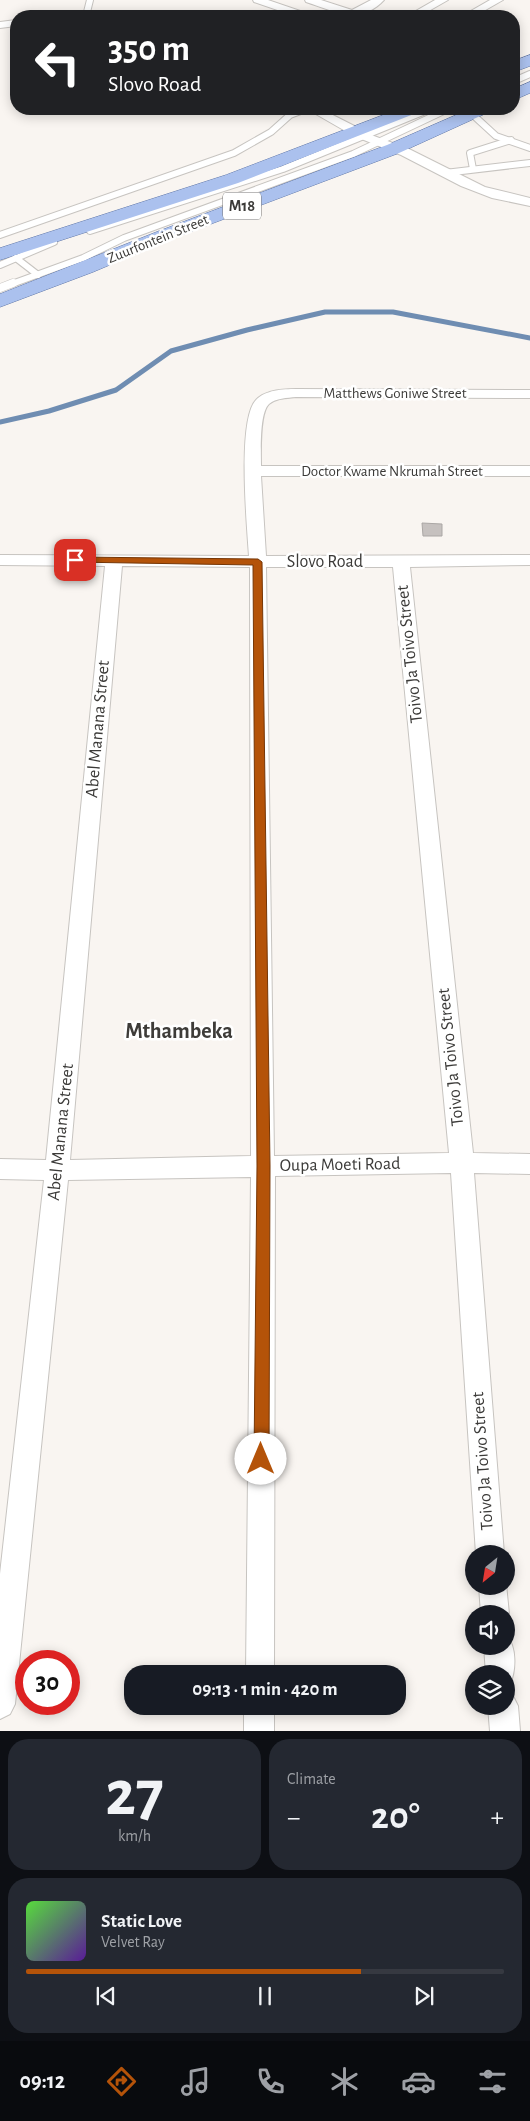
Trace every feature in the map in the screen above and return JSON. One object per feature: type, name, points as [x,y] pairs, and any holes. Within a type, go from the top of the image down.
[{"type":"main road","name":"Zuurfontein Street","points":[[0,301],[165,235],[380,140],[406,115]]},
{"type":"main road","name":"Zuurfontein Street","points":[[8,256],[232,179],[380,140],[464,115]]},
{"type":"street","points":[[258,0],[287,10]]},
{"type":"street","points":[[310,0],[331,2],[346,10]]},
{"type":"street","points":[[362,10],[379,0]]},
{"type":"street","points":[[424,10],[443,0]]},
{"type":"street","points":[[479,10],[498,0]]},
{"type":"street","points":[[326,115],[490,194],[530,202]]},
{"type":"street","points":[[336,115],[380,140]]},
{"type":"street","name":"Matthews Goniwe Street","points":[[253,471],[256,416],[261,403],[271,397],[296,393],[530,394]]},
{"type":"street","points":[[253,471],[258,562],[263,1166],[260,1665]]},
{"type":"street","name":"Doctor Kwame Nkrumah Street","points":[[253,471],[530,471]]},
{"type":"street","name":"Slovo Road","points":[[0,560],[401,562],[530,560]]},
{"type":"street","name":"Abel Manana Street","points":[[0,1704],[57,1170],[114,560]]},
{"type":"street","name":"Toivo Ja Toivo Street","points":[[401,562],[462,1163],[489,1545]]},
{"type":"street","name":"Oupa Moeti Road","points":[[0,1169],[57,1170],[462,1163],[530,1164]]},
{"type":"street","points":[[259,1715],[259,1731]]},
{"type":"street","points":[[504,1715],[505,1731]]},
{"type":"lane","points":[[0,235],[234,153],[270,132],[290,115]]},
{"type":"lane","points":[[380,140],[420,115]]},
{"type":"lane","points":[[0,288],[83,258],[124,238],[333,162],[434,115]]},
{"type":"lane","points":[[480,115],[492,133],[530,148]]},
{"type":"lane","points":[[473,168],[470,152],[512,140]]},
{"type":"lane","points":[[445,173],[530,162]]},
{"type":"lane","points":[[0,265],[8,256],[38,275]]},
{"type":"building","points":[[422,523],[442,524],[442,536],[423,536]]},
{"type":"waterway","points":[[0,422],[49,411],[116,390],[171,351],[247,330],[325,312],[393,312],[530,338]]},
{"type":"district","name":"Mthambeka","points":[[179,1031]]},
{"type":"route","points":[[75,560],[258,562],[263,1166],[261,1459]]}]
